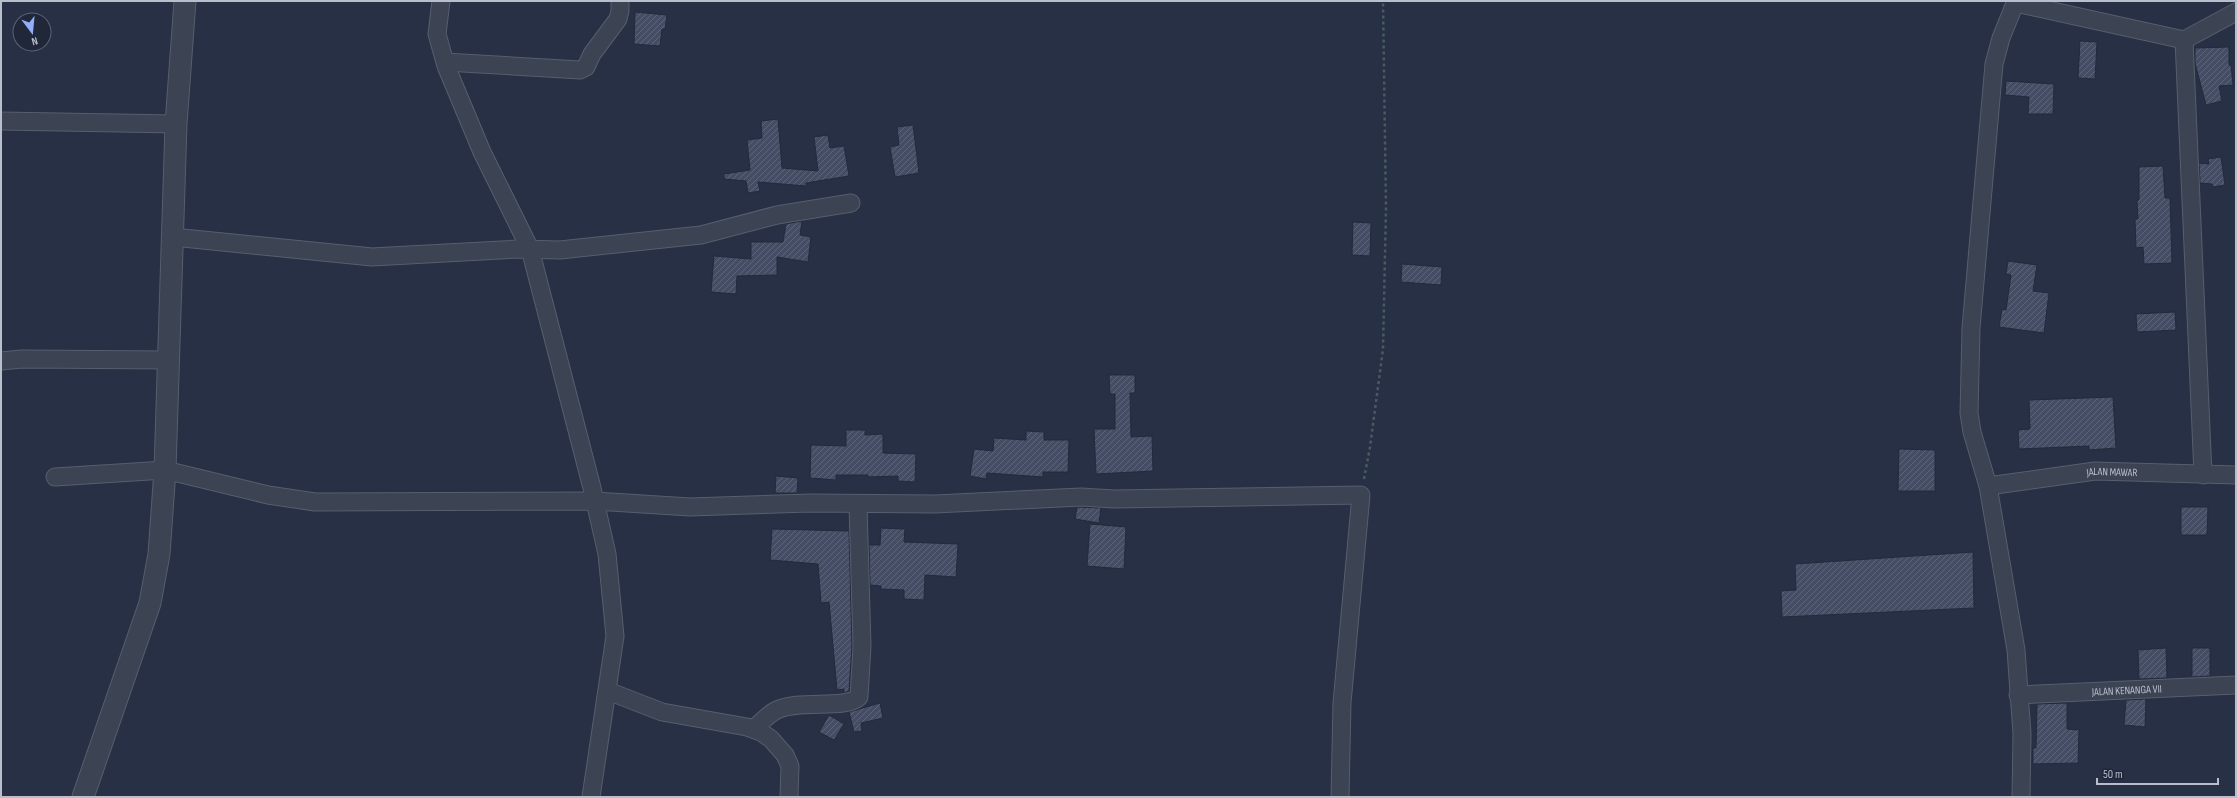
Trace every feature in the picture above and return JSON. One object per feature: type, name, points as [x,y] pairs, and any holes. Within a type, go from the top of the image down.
[{"type":"street","points":[[84,797],[150,602],[159,554],[165,470],[170,360],[176,124],[185,1]]},
{"type":"street","points":[[441,1],[437,34],[445,62],[482,152],[530,249],[595,501],[607,554],[615,636],[591,797]]},
{"type":"street","points":[[445,62],[580,70],[590,61],[592,54],[618,19],[620,1]]},
{"type":"street","points":[[2021,797],[2022,734],[2018,695],[2016,650],[1988,486],[1972,432],[1969,413],[1971,328],[1994,64],[2001,38],[2016,2],[2184,40],[2236,12]]},
{"type":"street","points":[[2184,40],[2203,475]]},
{"type":"street","points":[[1,121],[176,124]]},
{"type":"street","points":[[173,237],[372,257],[530,249],[560,250],[701,235],[722,231],[753,220],[851,203]]},
{"type":"street","points":[[1,361],[170,360]]},
{"type":"street","points":[[55,478],[165,470],[268,495],[315,502],[595,501],[690,507],[810,503],[858,505],[1035,500],[1081,497],[1114,498],[1361,495],[1342,703],[1340,797]]},
{"type":"street","name":"JALAN MAWAR","points":[[1988,486],[2095,471],[2236,475]]},
{"type":"street","points":[[753,729],[769,715],[785,707],[802,704],[843,704],[856,700],[859,697],[862,646],[858,505]]},
{"type":"street","name":"JALAN KENANGA VII","points":[[2018,695],[2236,684]]},
{"type":"street","points":[[608,691],[662,712],[753,729],[771,739],[785,755],[790,766],[789,797]]},
{"type":"path","points":[[1361,495],[1370,447],[1383,349],[1386,201],[1384,1]]},
{"type":"building","points":[[635,12],[667,15],[665,29],[662,29],[660,46],[634,44]]},
{"type":"building","points":[[2080,41],[2097,42],[2095,79],[2078,78]]},
{"type":"building","points":[[2229,47],[2229,65],[2231,65],[2233,85],[2219,86],[2222,101],[2206,105],[2195,63],[2195,48]]},
{"type":"building","points":[[2006,81],[2054,84],[2053,114],[2028,114],[2029,97],[2005,95]]},
{"type":"building","points":[[778,119],[782,168],[818,171],[814,137],[828,135],[830,148],[844,146],[849,176],[806,183],[806,186],[758,182],[760,191],[748,193],[746,181],[724,179],[724,174],[750,170],[747,140],[762,138],[761,121]]},
{"type":"building","points":[[913,125],[919,173],[895,177],[890,147],[899,145],[897,127]]},
{"type":"building","points":[[2221,157],[2225,185],[2213,187],[2212,184],[2200,183],[2199,163],[2209,164],[2208,159]]},
{"type":"building","points":[[2163,166],[2165,198],[2170,198],[2172,263],[2144,264],[2143,247],[2136,248],[2135,219],[2138,219],[2137,200],[2139,200],[2139,167]]},
{"type":"building","points":[[802,221],[800,235],[811,237],[808,262],[777,257],[777,275],[737,276],[736,294],[711,292],[714,256],[751,259],[751,242],[783,242],[786,224]]},
{"type":"building","points":[[1353,222],[1371,223],[1370,256],[1352,255]]},
{"type":"building","points":[[2008,261],[2037,265],[2033,291],[2049,293],[2044,333],[1999,327],[2002,309],[2006,310],[2011,275],[2006,274]]},
{"type":"building","points":[[1402,264],[1442,267],[1441,285],[1401,282]]},
{"type":"building","points":[[2175,312],[2176,330],[2137,332],[2136,314]]},
{"type":"building","points":[[1109,375],[1135,375],[1135,393],[1130,393],[1131,437],[1152,436],[1153,471],[1096,474],[1094,429],[1115,429],[1115,394],[1110,394]]},
{"type":"building","points":[[2113,397],[2116,448],[2089,450],[2089,446],[2019,449],[2018,430],[2030,429],[2029,400]]},
{"type":"building","points":[[846,430],[865,430],[865,435],[883,434],[883,453],[916,454],[915,482],[898,481],[898,476],[868,477],[868,475],[836,475],[836,480],[810,478],[811,445],[846,446]]},
{"type":"building","points":[[1026,431],[1044,432],[1044,440],[1069,440],[1068,472],[1043,472],[1043,477],[987,473],[986,479],[970,476],[974,449],[993,451],[994,438],[1026,440]]},
{"type":"building","points":[[1899,449],[1935,450],[1935,491],[1898,491]]},
{"type":"building","points":[[776,476],[798,478],[797,493],[775,493]]},
{"type":"building","points":[[1077,507],[1101,508],[1099,523],[1075,519]]},
{"type":"building","points":[[2181,507],[2208,507],[2207,535],[2181,535]]},
{"type":"building","points":[[1090,524],[1126,527],[1124,569],[1087,566]]},
{"type":"building","points":[[881,528],[905,529],[904,542],[958,544],[956,577],[925,575],[924,600],[904,599],[904,590],[881,589],[881,586],[870,585],[869,545],[880,545]]},
{"type":"building","points":[[772,529],[849,531],[852,646],[849,691],[844,693],[844,689],[837,690],[829,602],[821,603],[818,564],[770,560]]},
{"type":"building","points":[[1973,552],[1974,608],[1782,617],[1781,591],[1796,590],[1795,564]]},
{"type":"building","points":[[2166,648],[2167,678],[2139,679],[2138,650]]},
{"type":"building","points":[[2192,648],[2210,648],[2210,676],[2192,677]]},
{"type":"building","points":[[2146,699],[2145,727],[2124,725],[2126,700]]},
{"type":"building","points":[[880,703],[883,718],[861,723],[862,731],[854,732],[849,712]]},
{"type":"building","points":[[2067,703],[2067,729],[2079,730],[2078,763],[2033,764],[2033,748],[2036,748],[2037,704]]},
{"type":"building","points":[[829,715],[844,724],[834,740],[819,732]]}]
